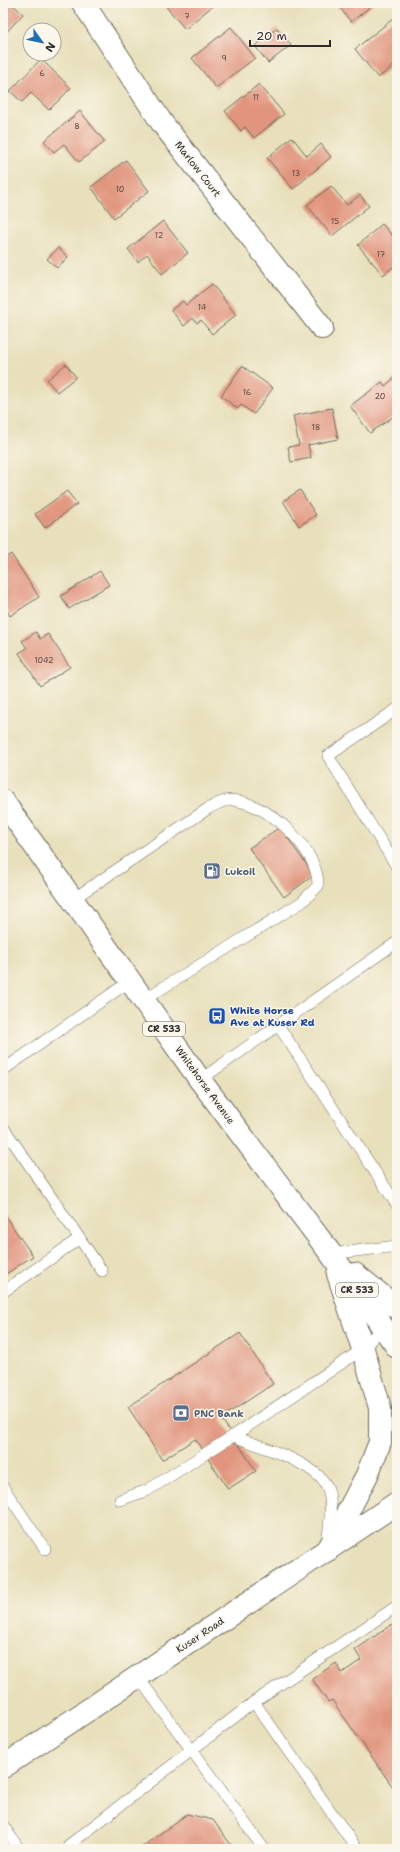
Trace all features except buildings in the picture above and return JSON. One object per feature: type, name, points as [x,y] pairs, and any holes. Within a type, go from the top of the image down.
[{"type":"main road","name":"Marlow Court","points":[[82,3],[162,123],[322,328]]},
{"type":"main road","name":"Whitehorse Avenue","points":[[3,801],[200,1080],[331,1254],[397,1347]]},
{"type":"main road","points":[[331,1254],[397,1308]]},
{"type":"main road","points":[[328,1550],[367,1475],[380,1442],[380,1408],[363,1349],[331,1254]]},
{"type":"main road","name":"Kuser Road","points":[[3,1767],[397,1503]]},
{"type":"lane","points":[[397,709],[328,756],[397,867]]},
{"type":"lane","points":[[72,899],[209,808],[230,799],[245,803],[268,813],[294,836],[310,855],[318,874],[318,886],[302,902],[143,1000]]},
{"type":"lane","points":[[200,1080],[397,942]]},
{"type":"lane","points":[[3,1070],[130,981]]},
{"type":"lane","points":[[278,1025],[397,1205]]},
{"type":"lane","points":[[3,1127],[102,1272]]},
{"type":"lane","points":[[3,1292],[80,1238]]},
{"type":"lane","points":[[331,1254],[397,1246]]},
{"type":"lane","points":[[120,1500],[148,1490],[233,1436],[363,1349],[383,1326]]},
{"type":"lane","points":[[233,1436],[292,1460],[320,1475],[328,1489],[329,1496],[328,1550]]},
{"type":"lane","points":[[3,1487],[45,1549]]},
{"type":"lane","points":[[70,1847],[254,1702],[397,1606]]},
{"type":"lane","points":[[138,1677],[264,1849]]},
{"type":"lane","points":[[254,1702],[357,1849]]},
{"type":"lane","points":[[3,1825],[19,1849]]},
{"type":"place","name":"Lukoil","points":[[212,871]]},
{"type":"place","name":"White Horse Ave at Kuser Rd","points":[[217,1016]]},
{"type":"place","name":"PNC Bank","points":[[181,1413]]}]
